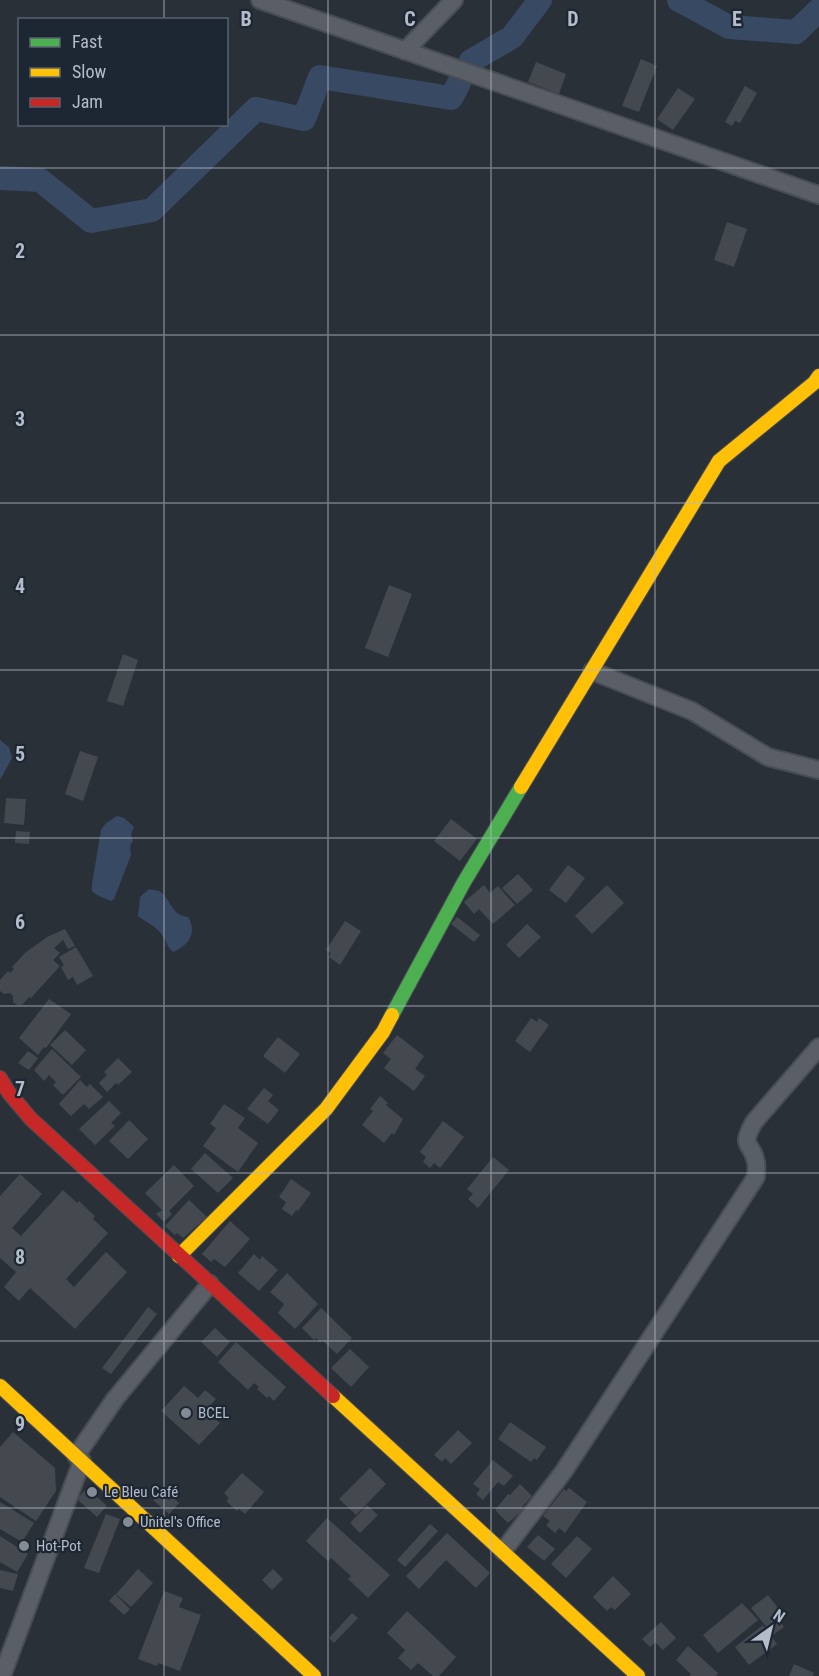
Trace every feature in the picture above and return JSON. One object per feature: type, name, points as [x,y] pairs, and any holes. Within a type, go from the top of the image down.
[{"type":"street","points":[[260,0],[819,195]]},
{"type":"street","points":[[405,51],[454,0]]},
{"type":"street","points":[[179,1256],[326,1109],[384,1032],[464,882],[719,461],[819,376]]},
{"type":"street","points":[[592,671],[692,711],[768,757],[819,770]]},
{"type":"street","points":[[503,1551],[564,1471],[756,1177],[755,1159],[746,1141],[748,1132],[754,1122],[819,1047]]},
{"type":"street","points":[[0,1078],[9,1093],[31,1119],[638,1676]]},
{"type":"street","points":[[2,1676],[79,1459],[115,1399],[210,1284]]},
{"type":"street","points":[[0,1386],[314,1676]]},
{"type":"water","points":[[0,740],[9,747],[12,758],[0,780]]},
{"type":"water","points":[[117,816],[124,818],[134,827],[131,834],[133,841],[130,846],[131,855],[114,899],[111,901],[92,891],[92,884],[101,830],[106,823]]},
{"type":"water","points":[[149,889],[163,894],[178,914],[188,917],[191,923],[192,934],[187,943],[173,952],[160,932],[138,916],[140,897]]},
{"type":"building","points":[[641,59],[657,66],[639,112],[622,106]]},
{"type":"building","points":[[536,62],[566,74],[559,94],[528,82]]},
{"type":"building","points":[[745,86],[757,93],[740,123],[735,121],[732,126],[725,122]]},
{"type":"building","points":[[678,88],[695,99],[673,130],[657,119]]},
{"type":"building","points":[[727,222],[747,229],[734,267],[714,260]]},
{"type":"building","points":[[389,585],[412,594],[388,657],[365,648]]},
{"type":"building","points":[[123,654],[138,660],[123,706],[107,701]]},
{"type":"building","points":[[80,751],[98,757],[83,801],[65,794]]},
{"type":"building","points":[[6,798],[26,799],[24,825],[4,823]]},
{"type":"building","points":[[451,819],[477,839],[460,861],[434,841]]},
{"type":"building","points":[[16,831],[30,832],[29,844],[15,843]]},
{"type":"building","points":[[568,865],[585,878],[566,903],[549,890]]},
{"type":"building","points":[[518,874],[533,890],[517,904],[502,888]]},
{"type":"building","points":[[484,885],[490,893],[498,886],[515,905],[493,924],[479,909],[474,914],[464,902]]},
{"type":"building","points":[[607,885],[624,903],[592,934],[575,916]]},
{"type":"building","points":[[457,917],[480,935],[474,942],[451,924]]},
{"type":"building","points":[[345,921],[361,931],[340,965],[329,957],[331,953],[326,950]]},
{"type":"building","points":[[527,924],[541,937],[519,958],[506,945]]},
{"type":"building","points":[[65,929],[75,946],[68,949],[63,940],[54,948],[60,953],[53,960],[60,966],[31,998],[29,997],[22,1005],[17,1005],[13,1002],[13,996],[10,993],[4,994],[0,991],[0,980],[8,971],[10,973],[14,969],[12,967],[25,953],[47,937]]},
{"type":"building","points":[[76,947],[93,976],[77,985],[73,977],[68,980],[59,957]]},
{"type":"building","points":[[49,999],[71,1014],[46,1048],[44,1047],[38,1055],[19,1038]]},
{"type":"building","points":[[531,1018],[537,1022],[539,1018],[549,1025],[530,1052],[515,1041]]},
{"type":"building","points":[[65,1030],[86,1050],[72,1065],[50,1045]]},
{"type":"building","points":[[397,1035],[424,1056],[415,1069],[425,1076],[414,1091],[384,1068],[391,1059],[383,1053]]},
{"type":"building","points":[[278,1037],[300,1054],[285,1073],[263,1056]]},
{"type":"building","points":[[52,1049],[81,1077],[63,1095],[53,1085],[56,1082],[49,1075],[44,1081],[34,1070]]},
{"type":"building","points":[[28,1051],[38,1058],[29,1070],[18,1063]]},
{"type":"building","points":[[118,1058],[132,1072],[107,1092],[99,1083],[107,1075],[104,1072]]},
{"type":"building","points":[[80,1080],[87,1087],[90,1084],[103,1097],[89,1109],[84,1104],[71,1116],[59,1104]]},
{"type":"building","points":[[264,1088],[273,1095],[268,1101],[279,1110],[268,1124],[247,1109]]},
{"type":"building","points":[[380,1096],[388,1103],[386,1105],[403,1119],[394,1135],[392,1133],[384,1143],[362,1125],[373,1111],[370,1109]]},
{"type":"building","points":[[109,1101],[121,1113],[111,1123],[115,1126],[95,1145],[79,1129]]},
{"type":"building","points":[[224,1104],[245,1118],[238,1128],[258,1143],[238,1172],[203,1146],[216,1128],[210,1124]]},
{"type":"building","points":[[129,1120],[148,1139],[128,1159],[109,1141]]},
{"type":"building","points":[[443,1121],[464,1137],[440,1168],[434,1163],[430,1168],[423,1162],[426,1157],[420,1152]]},
{"type":"building","points":[[205,1153],[233,1178],[218,1193],[191,1169]]},
{"type":"building","points":[[493,1157],[509,1170],[478,1208],[468,1199],[473,1194],[467,1189]]},
{"type":"building","points":[[174,1165],[194,1186],[169,1211],[172,1214],[164,1222],[156,1214],[162,1210],[145,1193]]},
{"type":"building","points":[[20,1174],[42,1194],[12,1228],[21,1236],[63,1190],[95,1216],[93,1219],[108,1233],[66,1279],[74,1287],[106,1252],[127,1272],[75,1329],[30,1288],[19,1301],[4,1287],[16,1272],[0,1258],[0,1196]]},
{"type":"building","points":[[291,1179],[311,1193],[292,1216],[282,1209],[286,1202],[279,1197]]},
{"type":"building","points":[[189,1200],[207,1217],[183,1238],[177,1233],[175,1235],[165,1226]]},
{"type":"building","points":[[230,1221],[250,1239],[225,1267],[214,1259],[211,1262],[202,1254]]},
{"type":"building","points":[[254,1254],[260,1260],[262,1256],[278,1270],[259,1291],[238,1273]]},
{"type":"building","points":[[287,1273],[318,1304],[295,1329],[278,1313],[284,1304],[270,1292]]},
{"type":"building","points":[[148,1307],[157,1314],[111,1374],[102,1368]]},
{"type":"building","points":[[321,1308],[352,1338],[337,1354],[322,1340],[320,1342],[316,1338],[314,1340],[302,1328]]},
{"type":"building","points":[[215,1328],[230,1342],[217,1357],[201,1342]]},
{"type":"building","points":[[236,1342],[286,1387],[274,1401],[257,1389],[259,1387],[254,1383],[248,1390],[218,1362]]},
{"type":"building","points":[[350,1349],[369,1367],[351,1387],[331,1368]]},
{"type":"building","points":[[184,1386],[198,1398],[205,1390],[216,1399],[208,1408],[214,1414],[212,1416],[220,1423],[199,1445],[161,1411]]},
{"type":"building","points":[[510,1422],[546,1447],[537,1460],[534,1458],[531,1462],[498,1439]]},
{"type":"building","points":[[458,1430],[472,1443],[451,1464],[445,1458],[442,1462],[434,1455]]},
{"type":"building","points":[[13,1432],[55,1468],[56,1491],[36,1521],[0,1497],[0,1447]]},
{"type":"building","points":[[493,1460],[513,1476],[504,1486],[498,1482],[483,1500],[476,1494],[480,1489],[473,1484]]},
{"type":"building","points":[[370,1468],[386,1484],[356,1515],[339,1499]]},
{"type":"building","points":[[242,1473],[264,1492],[245,1514],[239,1509],[237,1511],[226,1501],[229,1498],[224,1493]]},
{"type":"building","points":[[520,1484],[532,1496],[522,1507],[524,1509],[508,1523],[495,1510]]},
{"type":"building","points":[[87,1488],[107,1506],[97,1517],[77,1499]]},
{"type":"building","points":[[569,1488],[587,1502],[565,1533],[559,1528],[555,1533],[546,1525],[550,1521],[543,1516],[564,1489],[566,1491]]},
{"type":"building","points":[[164,1489],[179,1503],[169,1514],[153,1500]]},
{"type":"building","points":[[0,1502],[34,1523],[22,1542],[0,1529]]},
{"type":"building","points":[[367,1505],[378,1515],[360,1533],[350,1523]]},
{"type":"building","points":[[106,1514],[120,1519],[99,1573],[84,1568]]},
{"type":"building","points":[[327,1518],[390,1575],[368,1598],[348,1579],[351,1576],[331,1558],[328,1561],[306,1541]]},
{"type":"building","points":[[430,1524],[438,1531],[405,1567],[397,1560]]},
{"type":"building","points":[[447,1533],[490,1573],[476,1588],[446,1560],[419,1589],[406,1576]]},
{"type":"building","points":[[538,1535],[555,1549],[544,1561],[527,1547]]},
{"type":"building","points":[[0,1536],[28,1554],[17,1572],[0,1562]]},
{"type":"building","points":[[577,1536],[592,1549],[566,1578],[551,1564]]},
{"type":"building","points":[[138,1569],[153,1583],[131,1607],[116,1594]]},
{"type":"building","points":[[273,1569],[283,1579],[272,1590],[262,1580]]},
{"type":"building","points":[[0,1570],[18,1574],[13,1591],[0,1588]]},
{"type":"building","points":[[613,1576],[631,1594],[615,1610],[611,1607],[607,1611],[593,1597]]},
{"type":"building","points":[[164,1591],[183,1598],[179,1607],[201,1615],[180,1671],[138,1659]]},
{"type":"building","points":[[115,1594],[130,1609],[124,1615],[109,1601]]},
{"type":"building","points":[[768,1595],[785,1617],[779,1621],[784,1627],[773,1635],[751,1608]]},
{"type":"building","points":[[742,1603],[758,1620],[718,1653],[703,1635]]},
{"type":"building","points":[[407,1611],[456,1657],[439,1676],[433,1676],[418,1663],[411,1670],[398,1658],[405,1650],[387,1633]]},
{"type":"building","points":[[352,1613],[358,1618],[334,1643],[329,1638]]},
{"type":"building","points":[[661,1622],[676,1638],[663,1650],[655,1642],[650,1647],[642,1639]]},
{"type":"building","points":[[763,1625],[777,1644],[749,1665],[735,1647]]},
{"type":"building","points":[[688,1646],[718,1673],[716,1676],[689,1676],[691,1674],[676,1660]]},
{"type":"building","points":[[794,1664],[814,1673],[813,1676],[789,1676]]},
{"type":"waterway","points":[[471,61],[512,37],[540,0]]},
{"type":"waterway","points":[[679,0],[729,27],[796,32],[819,10]]},
{"type":"waterway","points":[[0,178],[40,180],[91,221],[152,210],[256,109],[304,119],[320,77],[451,98],[459,83]]},
{"type":"traffic: fast","points":[[392,1015],[464,882],[521,787]]},
{"type":"traffic: slow","points":[[521,787],[719,461],[814,383],[819,376]]},
{"type":"traffic: slow","points":[[179,1256],[326,1109],[383,1032],[392,1015]]},
{"type":"traffic: slow","points":[[0,1386],[314,1676]]},
{"type":"traffic: slow","points":[[333,1396],[638,1676]]},
{"type":"traffic: jam","points":[[0,1078],[9,1093],[31,1119],[333,1396]]},
{"type":"place","name":"BCEL","points":[[186,1413]]},
{"type":"place","name":"Le Bleu Café","points":[[92,1492]]},
{"type":"place","name":"Unitel's Office","points":[[128,1522]]},
{"type":"place","name":"Hot-Pot","points":[[24,1546]]}]
